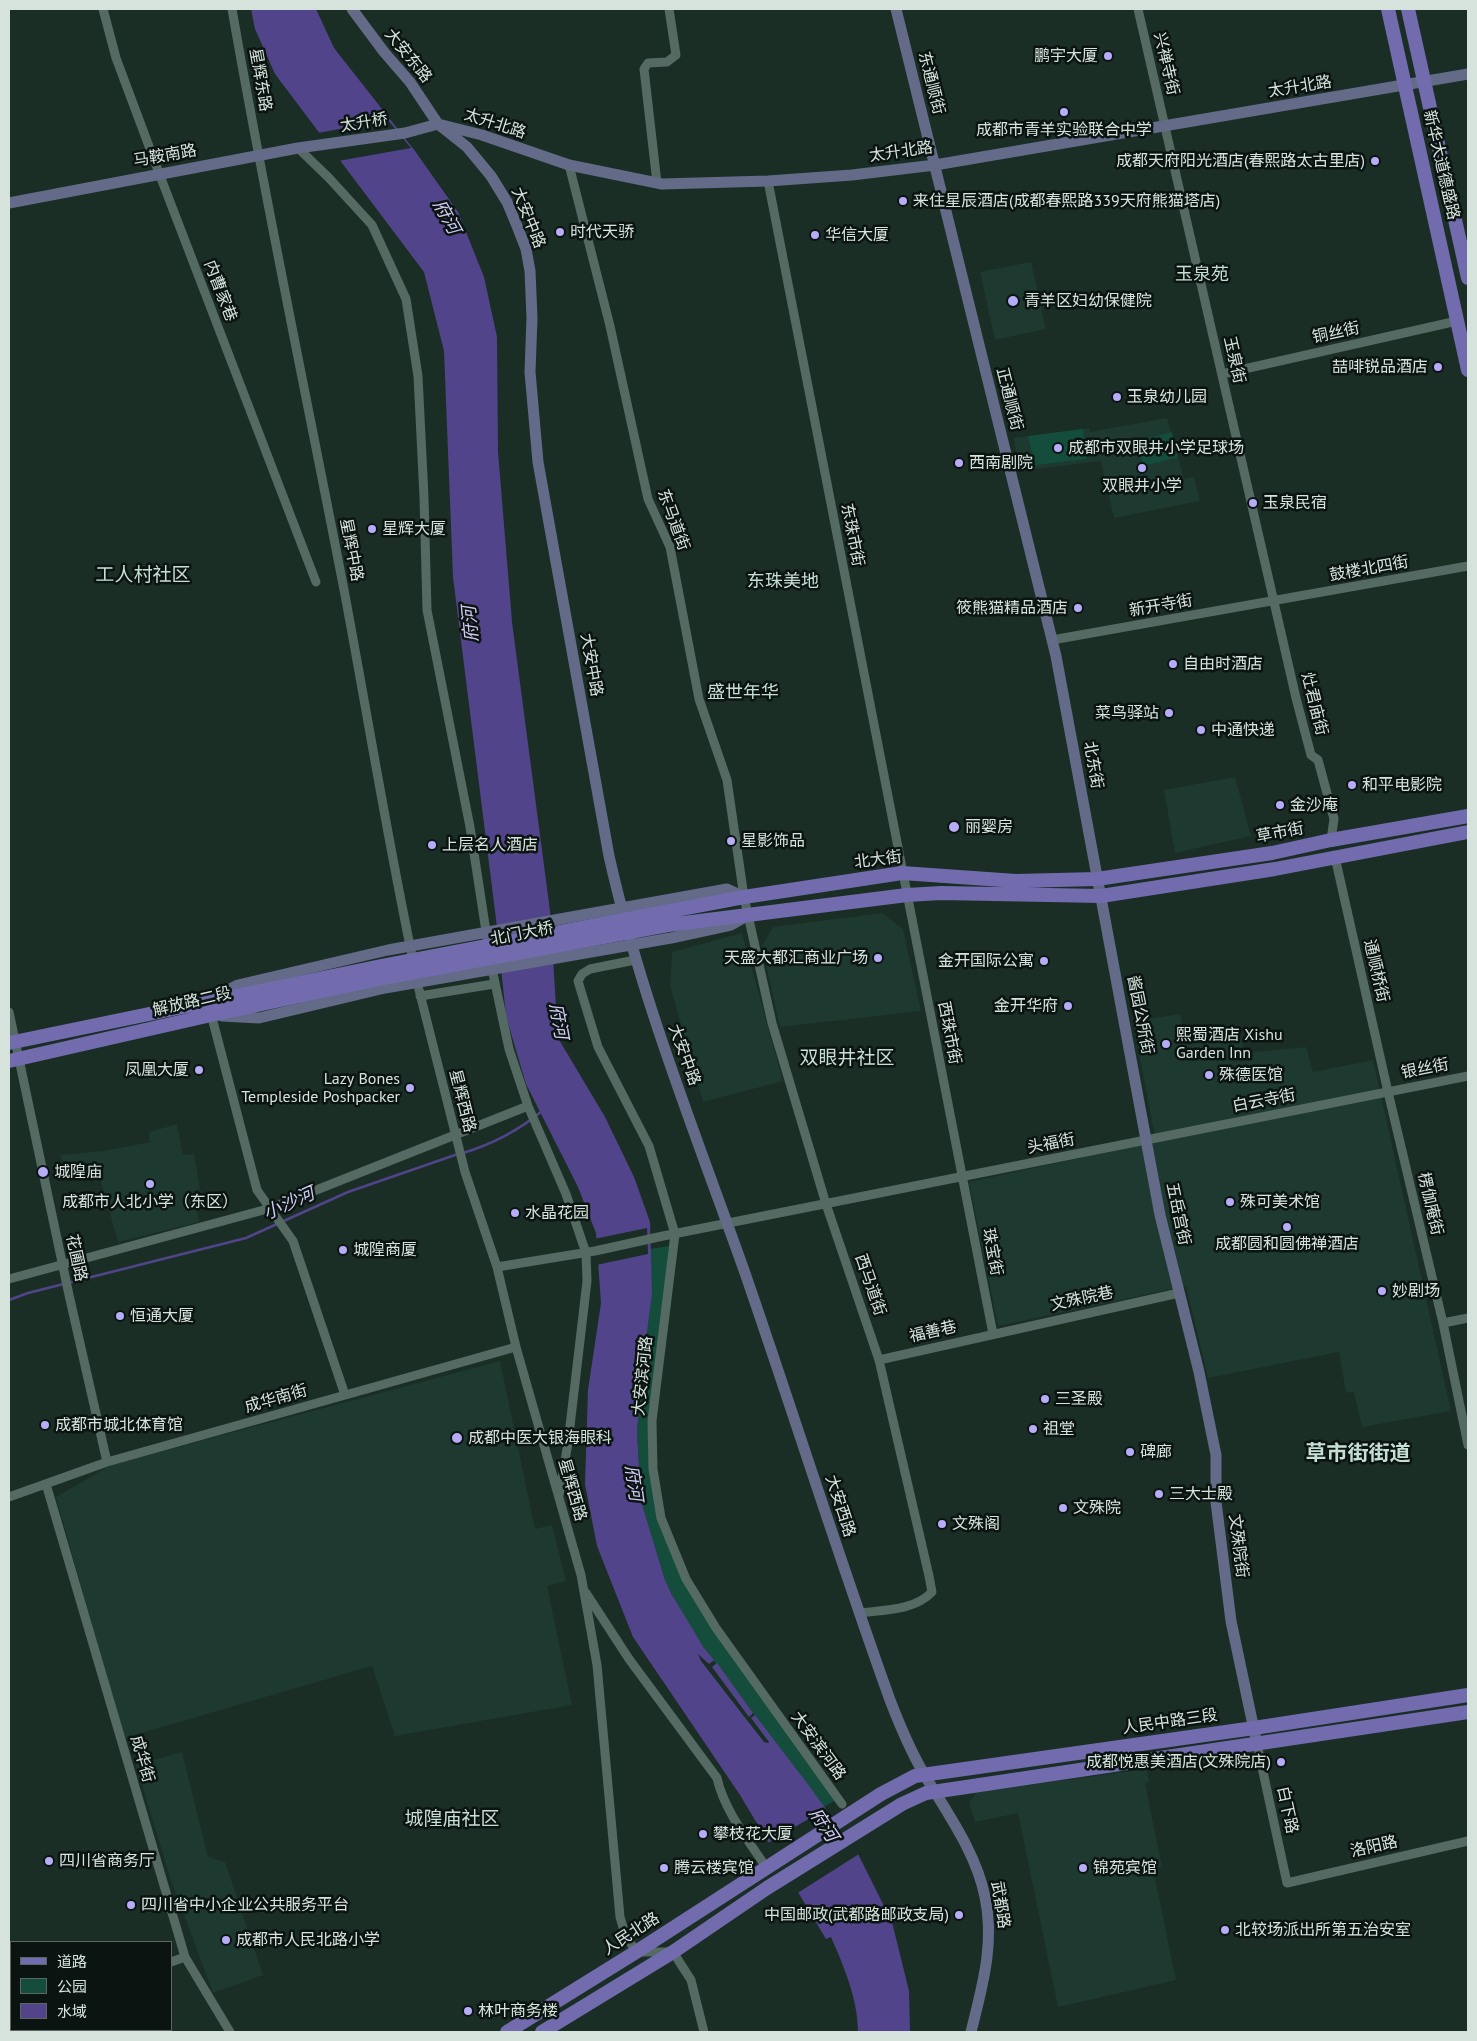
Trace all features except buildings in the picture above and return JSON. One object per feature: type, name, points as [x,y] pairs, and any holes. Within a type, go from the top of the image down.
[{"type":"main road","name":"新华大道德盛路","points":[[1388,9],[1468,370]]},
{"type":"main road","name":"新华大道德盛路","points":[[1408,9],[1468,278]]},
{"type":"main road","name":"草市街","points":[[1097,879],[1272,853],[1331,840],[1468,816]]},
{"type":"main road","name":"草市街","points":[[1101,896],[1274,869],[1468,832]]},
{"type":"main road","name":"北大街","points":[[667,919],[744,897],[902,873],[1016,882],[1097,879]]},
{"type":"main road","points":[[667,919],[748,915],[907,895],[941,893],[1101,896]]},
{"type":"main road","name":"北门大桥","points":[[382,971],[667,919]]},
{"type":"main road","name":"解放路二段","points":[[12,1042],[208,1000],[382,971]]},
{"type":"main road","name":"解放路二段","points":[[14,1060],[211,1015],[382,971]]},
{"type":"main road","name":"人民中路三段","points":[[881,1794],[900,1782],[924,1774],[1254,1728],[1468,1695]]},
{"type":"main road","name":"人民中路三段","points":[[673,1952],[767,1888],[921,1795],[1468,1712]]},
{"type":"main road","name":"人民北路","points":[[507,2032],[636,1952],[881,1794]]},
{"type":"main road","points":[[542,2032],[673,1952]]},
{"type":"street","name":"内曹家巷","points":[[103,9],[116,58],[316,582]]},
{"type":"street","name":"星辉东路","points":[[232,9],[258,156]]},
{"type":"street","name":"大安东路","points":[[352,9],[384,52],[410,82],[438,124]]},
{"type":"street","points":[[657,183],[644,69],[648,63],[667,62],[676,55],[669,9]]},
{"type":"street","name":"东通顺街","points":[[896,9],[935,165]]},
{"type":"street","name":"兴禅寺街","points":[[1138,9],[1164,126]]},
{"type":"street","name":"太升北路","points":[[405,133],[438,124],[482,135],[569,165],[657,183],[768,181],[852,175],[935,165],[1468,74]]},
{"type":"street","name":"大安中路","points":[[438,124],[467,147],[491,176],[507,202],[526,249],[531,291],[532,397],[538,462],[609,856],[635,960],[657,1028],[728,1224]]},
{"type":"street","name":"玉泉街","points":[[1164,126],[1274,601]]},
{"type":"street","name":"太升桥","points":[[328,145],[405,133]]},
{"type":"street","name":"马鞍南路","points":[[9,203],[159,173],[298,148],[328,145]]},
{"type":"street","points":[[298,148],[329,178],[372,225],[406,299],[418,376],[427,610],[470,827],[494,984],[509,1049],[530,1109],[590,1252],[568,1443],[559,1498]]},
{"type":"street","name":"星辉中路","points":[[258,156],[304,380],[411,950]]},
{"type":"street","name":"东马道街","points":[[569,165],[610,326],[648,499],[670,547],[699,699],[727,780],[748,915]]},
{"type":"street","name":"正通顺街","points":[[935,165],[1052,640]]},
{"type":"street","name":"东珠市街","points":[[768,181],[907,895]]},
{"type":"street","name":"铜丝街","points":[[1222,374],[1458,322]]},
{"type":"street","name":"鼓楼北四街","points":[[1274,601],[1468,566]]},
{"type":"street","name":"新开寺街","points":[[1052,640],[1274,601]]},
{"type":"street","name":"灶君庙街","points":[[1274,601],[1310,755],[1318,760],[1334,819],[1331,840]]},
{"type":"street","name":"北东街","points":[[1052,640],[1101,896]]},
{"type":"street","name":"通顺桥街","points":[[1335,857],[1388,1092]]},
{"type":"street","name":"西珠市街","points":[[907,895],[962,1177]]},
{"type":"street","name":"酱园公所街","points":[[1101,896],[1147,1140]]},
{"type":"street","name":"西马道街","points":[[748,915],[772,1023],[826,1204],[880,1360],[932,1592],[926,1599],[916,1605],[859,1613]]},
{"type":"street","points":[[382,971],[667,919]]},
{"type":"street","name":"星辉西路","points":[[411,950],[420,996],[465,1172],[497,1267],[516,1347],[583,1589],[597,1665],[620,1917],[625,1934],[636,1952]]},
{"type":"street","name":"大安滨河路","points":[[635,960],[590,969],[582,974],[578,981],[598,1047],[649,1146],[675,1234],[652,1421],[653,1468],[661,1518],[686,1579],[716,1628],[842,1804]]},
{"type":"street","points":[[420,996],[494,984]]},
{"type":"street","points":[[208,1000],[258,1190],[293,1241],[345,1395]]},
{"type":"street","name":"花圃路","points":[[9,1012],[14,1060],[107,1462]]},
{"type":"street","name":"银丝街","points":[[1388,1092],[1468,1076]]},
{"type":"street","name":"白云寺街","points":[[1147,1140],[1388,1092]]},
{"type":"street","name":"楞伽庵街","points":[[1388,1092],[1443,1323],[1468,1445]]},
{"type":"street","points":[[9,1279],[63,1268],[273,1211],[530,1109]]},
{"type":"street","name":"头福街","points":[[497,1267],[590,1252],[1147,1140]]},
{"type":"street","name":"五岳宫街","points":[[1147,1140],[1160,1215],[1178,1294]]},
{"type":"street","name":"珠宝街","points":[[962,1177],[992,1334]]},
{"type":"street","name":"大安西路","points":[[728,1224],[859,1613],[902,1731],[935,1792]]},
{"type":"street","name":"文殊院巷","points":[[992,1334],[1178,1294]]},
{"type":"street","name":"文殊院街","points":[[1178,1294],[1199,1372],[1216,1455],[1216,1502],[1230,1611],[1257,1744]]},
{"type":"street","points":[[1443,1323],[1468,1318]]},
{"type":"street","name":"福善巷","points":[[880,1360],[992,1334]]},
{"type":"street","name":"成华南街","points":[[9,1497],[107,1462],[516,1347]]},
{"type":"street","name":"成华街","points":[[46,1484],[185,1957],[230,2032]]},
{"type":"street","points":[[583,1589],[630,1659],[717,1778],[720,1790],[731,1812],[769,1865]]},
{"type":"street","name":"白下路","points":[[1257,1744],[1287,1883]]},
{"type":"street","name":"武都路","points":[[935,1792],[976,1864],[989,1915],[988,1959],[983,1988],[971,2032]]},
{"type":"street","name":"洛阳路","points":[[1287,1883],[1468,1841]]},
{"type":"street","points":[[636,1952],[673,1952],[691,1980],[704,2032]]},
{"type":"street","points":[[172,1962],[185,1957]]},
{"type":"shaded area","name":"青羊区妇幼保健院","points":[[1031,262],[1046,329],[995,340],[980,272]]},
{"type":"shaded area","name":"双眼井小学","points":[[1167,418],[1184,479],[1194,477],[1200,501],[1114,518],[1101,461],[1019,471],[1014,438],[1089,428],[1090,432]]},
{"type":"shaded area","points":[[1235,777],[1251,836],[1175,853],[1164,790]]},
{"type":"shaded area","points":[[882,913],[903,929],[921,1011],[780,1027],[762,946],[773,927]]},
{"type":"shaded area","points":[[742,933],[783,1081],[703,1102],[670,985],[672,952]]},
{"type":"shaded area","points":[[1180,1014],[1186,1045],[1240,1038],[1245,1053],[1306,1047],[1313,1072],[1373,1060],[1451,1411],[1362,1427],[1354,1392],[1346,1393],[1339,1352],[1208,1378],[1186,1286],[998,1326],[969,1182],[1156,1142],[1133,1022]]},
{"type":"shaded area","name":"成都市人北小学（东区）","points":[[177,1124],[183,1155],[194,1154],[200,1189],[193,1191],[199,1222],[118,1242],[98,1172],[66,1178],[60,1155],[104,1151],[150,1142],[149,1132]]},
{"type":"shaded area","points":[[500,1361],[535,1529],[552,1525],[566,1581],[547,1586],[572,1705],[395,1736],[372,1666],[124,1738],[56,1497],[111,1465]]},
{"type":"shaded area","points":[[182,1752],[208,1857],[225,1862],[263,1975],[213,1993],[170,1877],[136,1765]]},
{"type":"shaded area","name":"锦苑宾馆","points":[[1147,1769],[1149,1782],[1145,1783],[1162,1867],[1153,1869],[1176,1980],[1058,2007],[1018,1813],[975,1822],[969,1802],[977,1792]]},
{"type":"green space","name":"成都市双眼井小学足球场","points":[[1083,429],[1087,459],[1035,465],[1028,436]]},
{"type":"green space","points":[[1172,432],[1178,457],[1148,465],[1142,462],[1137,441]]},
{"type":"green space","points":[[669,1246],[661,1320],[651,1470],[678,1570],[836,1800],[824,1807],[704,1648],[680,1611],[665,1580],[641,1501],[637,1432],[650,1249]]},
{"type":"water","name":"府河","points":[[251,9],[316,9],[334,48],[415,151],[458,212],[484,277],[497,337],[498,452],[512,622],[550,911],[558,1038],[605,1117],[634,1177],[650,1222],[652,1294],[642,1368],[637,1432],[641,1501],[665,1580],[704,1648],[714,1660],[709,1664],[698,1654],[701,1661],[764,1742],[768,1743],[751,1718],[755,1715],[858,1854],[892,1922],[909,1991],[910,2032],[858,2032],[853,1995],[831,1937],[826,1939],[740,1795],[633,1637],[597,1546],[585,1484],[588,1390],[601,1303],[596,1233],[578,1187],[526,1084],[506,1016],[496,919],[453,577],[444,351],[424,272],[275,74],[255,29]]},
{"type":"water","points":[[717,1663],[753,1713],[749,1717],[712,1667]]},
{"type":"pier","points":[[388,120],[411,148],[338,161],[318,133]]},
{"type":"pier","points":[[647,1228],[648,1254],[596,1265],[594,1239]]},
{"type":"pier","points":[[827,1808],[859,1854],[796,1894],[766,1844]]},
{"type":"waterway","name":"小沙河","points":[[463,1153],[505,1136],[524,1125],[542,1111]]},
{"type":"waterway","name":"小沙河","points":[[9,1300],[28,1293],[246,1238],[348,1192],[458,1154]]},
{"type":"place","name":"鹏宇大厦","points":[[1108,56]]},
{"type":"place","name":"成都市青羊实验联合中学","points":[[1064,112]]},
{"type":"place","name":"成都天府阳光酒店(春熙路太古里店)","points":[[1375,161]]},
{"type":"place","name":"来住星辰酒店(成都春熙路339天府熊猫塔店)","points":[[903,201]]},
{"type":"place","name":"时代天骄","points":[[560,232]]},
{"type":"place","name":"华信大厦","points":[[815,235]]},
{"type":"place","name":"青羊区妇幼保健院","points":[[1013,301]]},
{"type":"place","name":"喆啡锐品酒店","points":[[1438,367]]},
{"type":"place","name":"玉泉幼儿园","points":[[1117,397]]},
{"type":"place","name":"成都市双眼井小学足球场","points":[[1058,448]]},
{"type":"place","name":"西南剧院","points":[[959,463]]},
{"type":"place","name":"双眼井小学","points":[[1142,468]]},
{"type":"place","name":"玉泉民宿","points":[[1253,503]]},
{"type":"place","name":"星辉大厦","points":[[372,529]]},
{"type":"place","name":"筱熊猫精品酒店","points":[[1078,608]]},
{"type":"place","name":"自由时酒店","points":[[1173,664]]},
{"type":"place","name":"菜鸟驿站","points":[[1169,713]]},
{"type":"place","name":"中通快递","points":[[1201,730]]},
{"type":"place","name":"和平电影院","points":[[1352,785]]},
{"type":"place","name":"金沙庵","points":[[1280,805]]},
{"type":"place","name":"丽婴房","points":[[954,827]]},
{"type":"place","name":"星影饰品","points":[[731,841]]},
{"type":"place","name":"上层名人酒店","points":[[432,845]]},
{"type":"place","name":"天盛大都汇商业广场","points":[[878,958]]},
{"type":"place","name":"金开国际公寓","points":[[1044,961]]},
{"type":"place","name":"金开华府","points":[[1068,1006]]},
{"type":"place","name":"熙蜀酒店 Xishu Garden Inn","points":[[1166,1044]]},
{"type":"place","name":"凤凰大厦","points":[[199,1070]]},
{"type":"place","name":"殊德医馆","points":[[1209,1075]]},
{"type":"place","name":"Lazy Bones Templeside Poshpacker","points":[[410,1088]]},
{"type":"place","name":"城隍庙","points":[[43,1172]]},
{"type":"place","name":"成都市人北小学（东区）","points":[[150,1184]]},
{"type":"place","name":"殊可美术馆","points":[[1230,1202]]},
{"type":"place","name":"水晶花园","points":[[515,1213]]},
{"type":"place","name":"成都圆和圆佛禅酒店","points":[[1287,1227]]},
{"type":"place","name":"城隍商厦","points":[[343,1250]]},
{"type":"place","name":"妙剧场","points":[[1382,1291]]},
{"type":"place","name":"恒通大厦","points":[[120,1316]]},
{"type":"place","name":"三圣殿","points":[[1045,1399]]},
{"type":"place","name":"成都市城北体育馆","points":[[45,1425]]},
{"type":"place","name":"祖堂","points":[[1033,1429]]},
{"type":"place","name":"成都中医大银海眼科","points":[[457,1438]]},
{"type":"place","name":"碑廊","points":[[1130,1452]]},
{"type":"place","name":"三大士殿","points":[[1159,1494]]},
{"type":"place","name":"文殊院","points":[[1063,1508]]},
{"type":"place","name":"文殊阁","points":[[942,1524]]},
{"type":"place","name":"成都悦惠美酒店(文殊院店)","points":[[1281,1762]]},
{"type":"place","name":"攀枝花大厦","points":[[703,1834]]},
{"type":"place","name":"四川省商务厅","points":[[49,1861]]},
{"type":"place","name":"腾云楼宾馆","points":[[664,1868]]},
{"type":"place","name":"锦苑宾馆","points":[[1083,1868]]},
{"type":"place","name":"四川省中小企业公共服务平台","points":[[131,1905]]},
{"type":"place","name":"中国邮政(武都路邮政支局)","points":[[959,1915]]},
{"type":"place","name":"北较场派出所第五治安室","points":[[1225,1930]]},
{"type":"place","name":"成都市人民北路小学","points":[[226,1940]]},
{"type":"place","name":"林叶商务楼","points":[[468,2011]]},
{"type":"district","name":"玉泉苑","points":[[1202,275]]},
{"type":"district","name":"工人村社区","points":[[143,576]]},
{"type":"district","name":"东珠美地","points":[[783,582]]},
{"type":"district","name":"盛世年华","points":[[743,693]]},
{"type":"district","name":"双眼井社区","points":[[847,1059]]},
{"type":"district","name":"草市街街道","points":[[1358,1454]]},
{"type":"district","name":"城隍庙社区","points":[[452,1820]]}]
